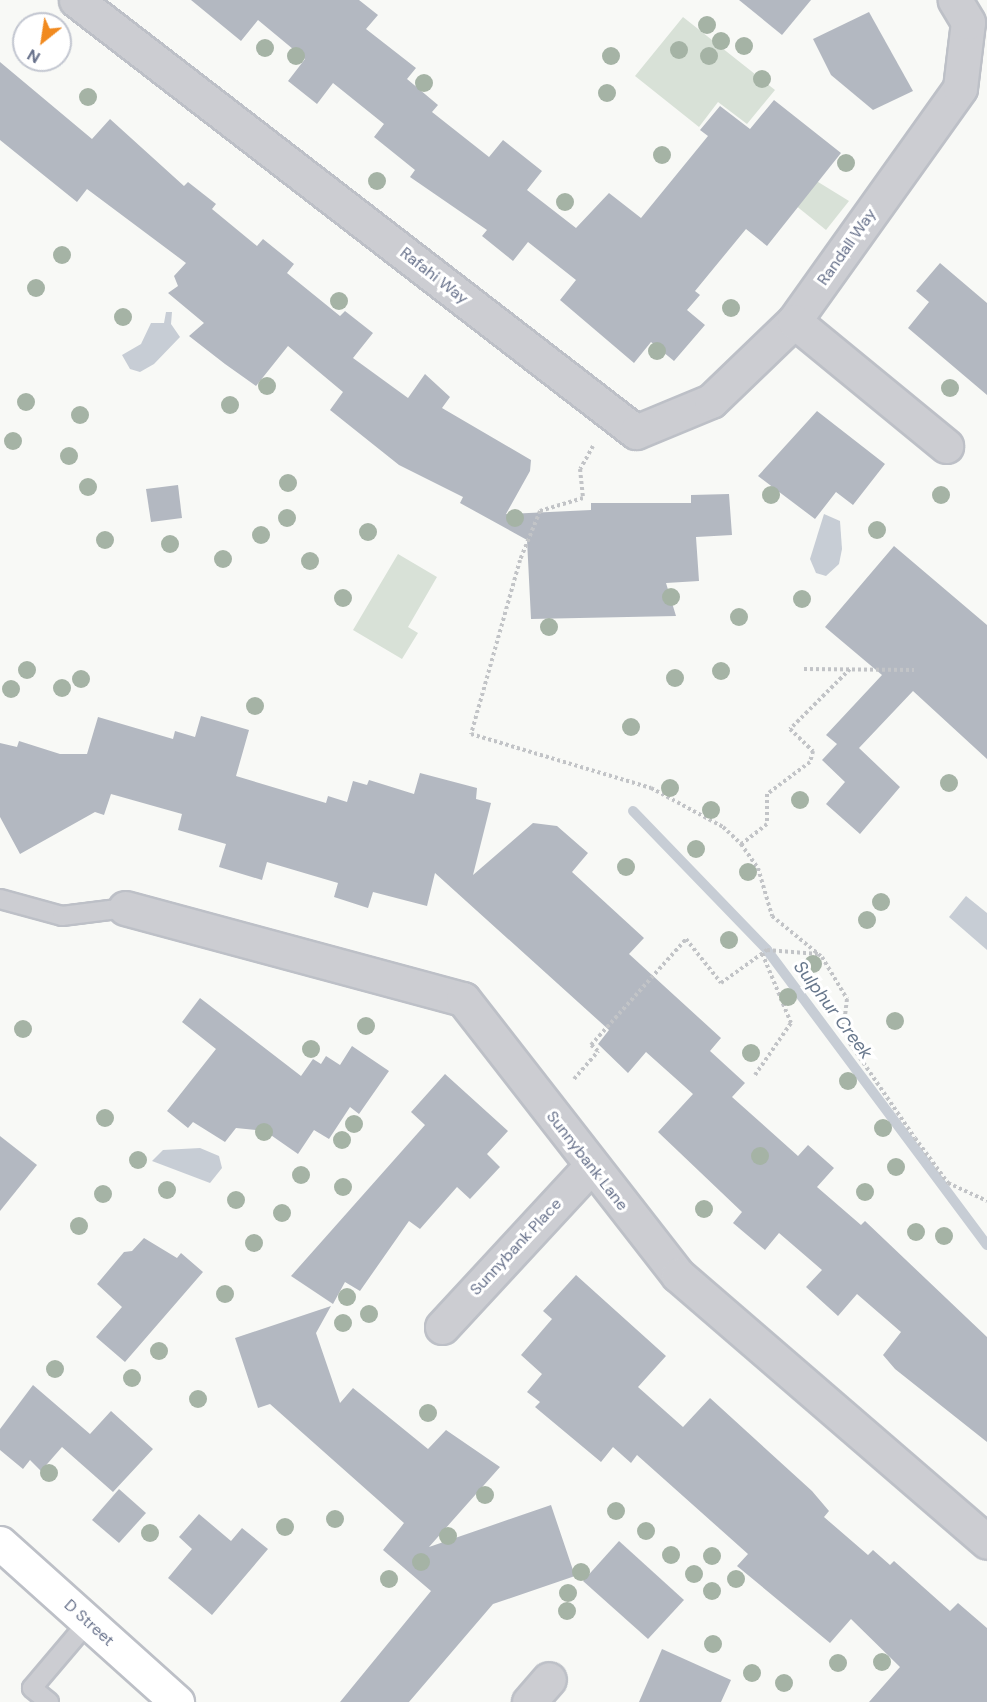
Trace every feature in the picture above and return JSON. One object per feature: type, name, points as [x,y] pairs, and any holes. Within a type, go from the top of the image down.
[{"type":"main road","name":"D Street","points":[[0,1543],[177,1702]]},
{"type":"street","name":"Rafahi Way","points":[[76,0],[636,432],[711,401],[794,321]]},
{"type":"street","name":"Randall Way","points":[[794,321],[960,88],[968,22],[955,0]]},
{"type":"street","points":[[794,321],[946,446]]},
{"type":"street","name":"Sunnybank Lane","points":[[125,908],[463,999],[590,1167],[678,1275],[987,1542]]},
{"type":"street","name":"Sunnybank Place","points":[[442,1327],[590,1167]]},
{"type":"lane","points":[[0,899],[62,916],[125,908]]},
{"type":"lane","points":[[49,1702],[32,1688],[88,1622]]},
{"type":"path","points":[[592,446],[580,469],[583,498],[540,511],[520,560],[471,734],[651,788],[723,827],[741,844],[758,868],[772,916],[818,954],[847,999],[843,1033],[948,1183],[987,1201]]},
{"type":"path","points":[[804,669],[914,670]]},
{"type":"path","points":[[741,844],[767,824],[767,794],[810,762],[813,751],[790,729],[850,669]]},
{"type":"path","points":[[574,1079],[598,1051],[591,1045],[686,939],[721,983],[762,953],[818,954]]},
{"type":"path","points":[[755,1075],[791,1023],[762,953]]},
{"type":"shaded area","points":[[683,17],[775,90],[747,124],[718,102],[699,127],[635,76]]},
{"type":"shaded area","points":[[797,169],[849,201],[826,230],[779,192]]},
{"type":"shaded area","points":[[166,312],[172,312],[171,324],[180,337],[154,364],[140,372],[130,369],[122,355],[141,344],[151,323],[164,323]]},
{"type":"shaded area","points":[[824,514],[840,521],[842,549],[839,564],[826,576],[816,573],[810,559]]},
{"type":"shaded area","points":[[398,554],[437,577],[408,627],[418,633],[402,659],[353,630]]},
{"type":"shaded area","points":[[966,896],[987,913],[987,950],[949,917]]},
{"type":"shaded area","points":[[200,1148],[219,1156],[222,1168],[210,1183],[152,1161],[163,1150]]},
{"type":"building","points":[[191,0],[359,0],[378,15],[366,29],[416,68],[407,79],[438,105],[432,112],[489,157],[503,140],[542,171],[527,190],[576,228],[609,193],[641,218],[708,136],[700,130],[720,106],[750,129],[774,100],[841,153],[767,246],[746,229],[695,291],[700,295],[687,310],[705,325],[674,361],[651,342],[634,363],[560,300],[576,280],[528,242],[513,261],[482,236],[487,230],[410,177],[415,170],[374,137],[384,124],[333,83],[317,104],[288,81],[305,59],[258,20],[241,41]]},
{"type":"building","points":[[739,0],[811,0],[782,35]]},
{"type":"building","points":[[869,12],[913,91],[873,110],[831,75],[813,39]]},
{"type":"building","points":[[0,62],[92,139],[110,119],[184,186],[188,182],[216,204],[212,209],[257,246],[263,239],[294,264],[287,273],[340,316],[345,311],[373,333],[353,358],[408,398],[425,374],[450,397],[442,408],[531,460],[530,471],[506,514],[591,510],[591,503],[691,503],[691,495],[729,494],[732,535],[696,537],[699,581],[666,583],[676,616],[531,619],[527,540],[460,503],[463,497],[399,465],[330,410],[343,392],[288,346],[256,386],[225,364],[189,336],[204,323],[168,293],[178,286],[174,276],[186,263],[87,189],[77,202],[0,140]]},
{"type":"building","points":[[940,263],[987,303],[987,395],[908,328],[929,302],[916,291]]},
{"type":"building","points":[[817,411],[885,464],[853,505],[836,492],[815,519],[758,476]]},
{"type":"building","points":[[178,485],[182,518],[151,522],[146,489]]},
{"type":"building","points":[[894,546],[987,625],[987,759],[913,691],[859,748],[900,787],[860,834],[826,804],[845,782],[822,760],[837,744],[826,735],[882,675],[825,627]]},
{"type":"building","points":[[201,716],[249,730],[236,776],[326,803],[328,796],[347,802],[353,781],[367,785],[369,780],[414,794],[420,773],[477,788],[476,799],[491,803],[473,875],[533,823],[557,826],[588,853],[572,872],[644,938],[629,954],[721,1038],[710,1051],[745,1083],[732,1097],[798,1156],[808,1145],[834,1168],[817,1187],[861,1225],[865,1221],[987,1337],[987,1442],[895,1369],[883,1355],[901,1332],[857,1294],[838,1316],[806,1287],[822,1270],[779,1233],[765,1250],[733,1223],[742,1212],[658,1132],[693,1094],[646,1052],[628,1073],[598,1044],[609,1030],[435,873],[427,906],[373,892],[368,908],[334,897],[338,883],[267,862],[262,880],[219,867],[226,844],[178,830],[182,814],[111,794],[104,815],[95,812],[20,854],[0,817],[0,743],[17,747],[19,741],[60,754],[87,754],[98,717],[173,739],[175,731],[195,737]]},
{"type":"building","points":[[200,998],[301,1076],[313,1059],[321,1064],[326,1056],[340,1065],[352,1046],[389,1071],[359,1114],[350,1107],[329,1139],[314,1130],[298,1154],[265,1131],[236,1128],[225,1142],[193,1122],[188,1128],[167,1111],[216,1049],[182,1022]]},
{"type":"building","points":[[445,1074],[508,1131],[487,1154],[500,1167],[470,1199],[457,1187],[420,1229],[409,1221],[360,1291],[345,1282],[333,1304],[291,1276],[425,1125],[411,1112]]},
{"type":"building","points":[[0,1136],[37,1165],[0,1211]]},
{"type":"building","points":[[144,1238],[177,1258],[181,1253],[203,1272],[125,1362],[96,1337],[122,1307],[97,1284],[124,1252],[132,1251]]},
{"type":"building","points":[[576,1275],[666,1356],[638,1387],[683,1427],[710,1398],[812,1491],[829,1511],[824,1517],[868,1555],[873,1550],[890,1565],[894,1561],[950,1611],[958,1603],[987,1628],[987,1702],[869,1702],[900,1667],[851,1619],[830,1643],[737,1566],[748,1554],[637,1455],[631,1463],[613,1447],[601,1462],[535,1407],[540,1402],[527,1392],[542,1374],[521,1355],[552,1319],[543,1311]]},
{"type":"building","points":[[331,1306],[316,1333],[340,1403],[353,1388],[428,1449],[446,1430],[500,1467],[429,1547],[551,1505],[575,1576],[493,1604],[409,1702],[340,1702],[431,1591],[383,1550],[404,1523],[270,1404],[258,1408],[235,1338]]},
{"type":"building","points":[[33,1385],[90,1434],[111,1411],[153,1449],[113,1492],[62,1447],[41,1471],[30,1460],[23,1469],[0,1450],[0,1429]]},
{"type":"building","points":[[119,1489],[146,1513],[119,1543],[92,1520]]},
{"type":"building","points":[[199,1514],[231,1541],[242,1528],[268,1549],[212,1615],[168,1578],[192,1549],[179,1537]]},
{"type":"building","points":[[619,1541],[684,1600],[648,1639],[583,1581]]},
{"type":"building","points":[[662,1649],[731,1680],[721,1702],[639,1702]]},
{"type":"waterway","name":"Sulphur Creek","points":[[633,811],[767,950],[987,1245]]}]
